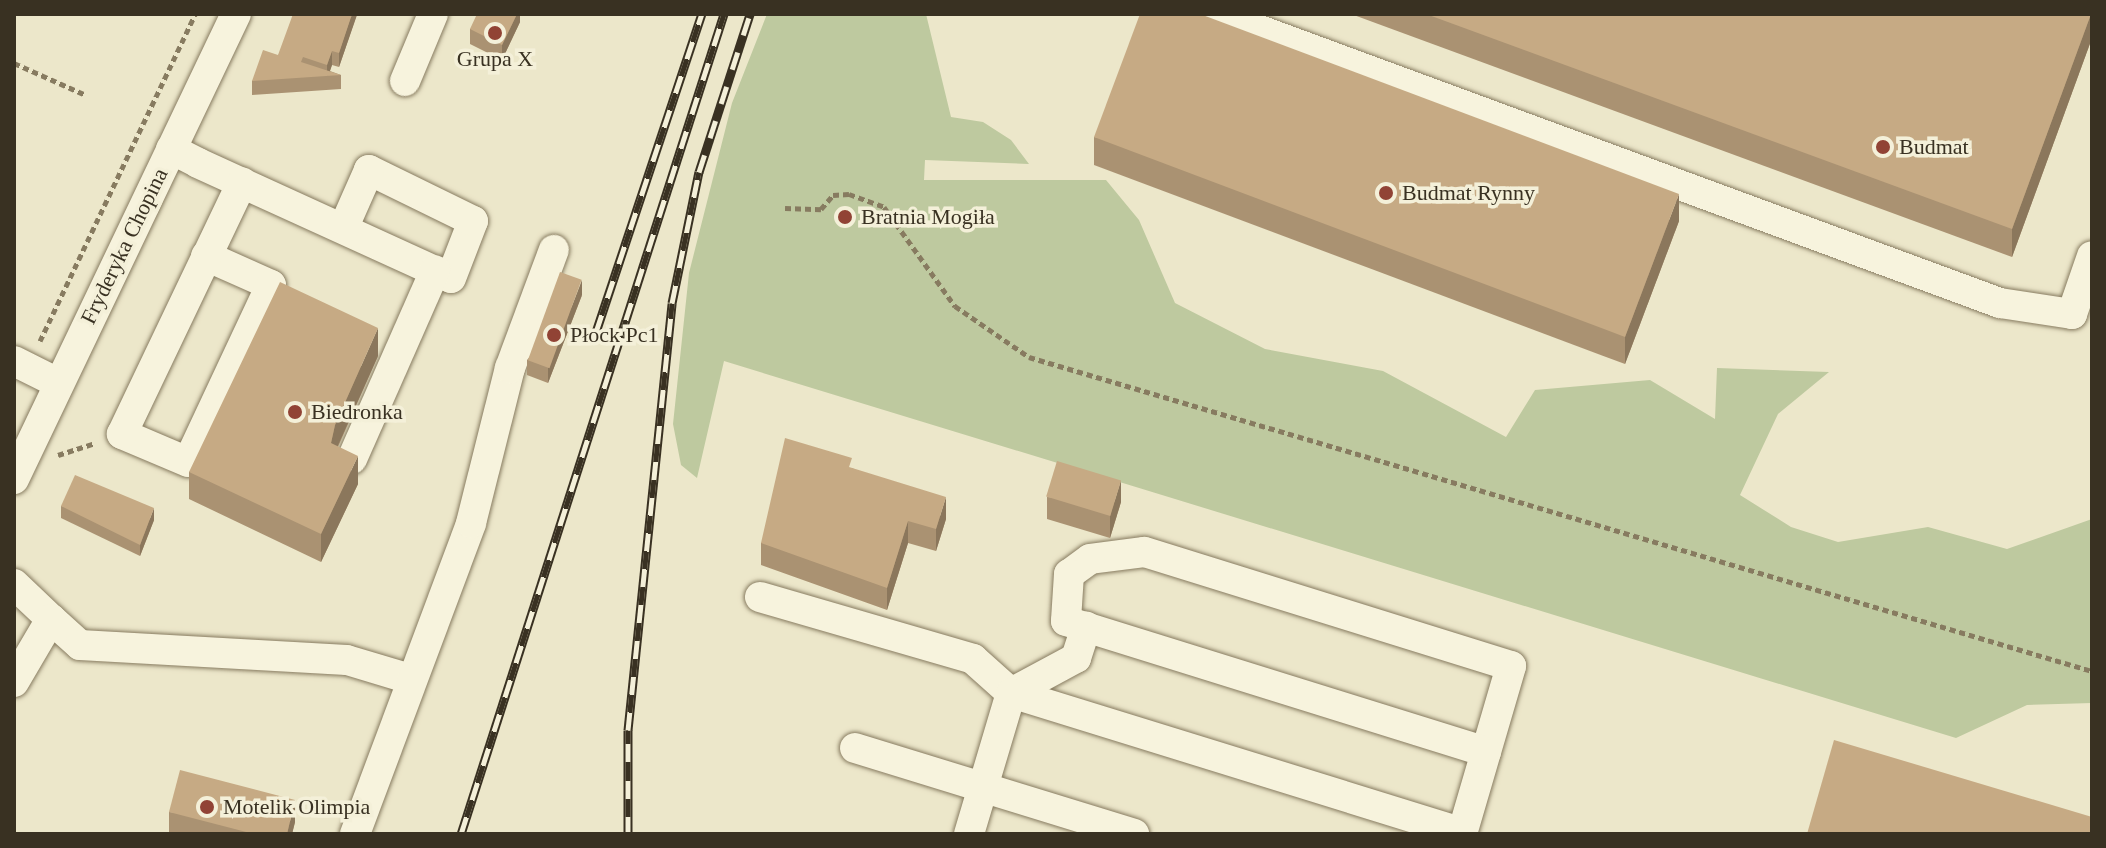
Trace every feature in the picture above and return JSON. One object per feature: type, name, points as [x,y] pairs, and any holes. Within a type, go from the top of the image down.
[{"type":"street","name":"Fryderyka Chopina","points":[[14,479],[236,14]]},
{"type":"street","points":[[405,81],[433,14]]},
{"type":"street","points":[[1216,14],[2000,303],[2072,314],[2092,256]]},
{"type":"street","points":[[171,149],[343,229],[451,278],[473,221],[369,170],[343,229]]},
{"type":"street","points":[[206,256],[284,291],[188,462],[122,434],[206,256],[242,182]]},
{"type":"street","points":[[355,834],[407,678],[471,523],[510,368],[554,250]]},
{"type":"street","points":[[352,459],[388,341],[435,271]]},
{"type":"street","points":[[21,364],[58,383]]},
{"type":"street","points":[[760,597],[973,659],[1011,693],[1462,834],[1486,752],[1511,666],[1144,552],[1090,559],[1069,574],[1066,621],[1486,752]]},
{"type":"street","points":[[14,584],[80,645],[347,660],[407,678]]},
{"type":"street","points":[[14,682],[51,619]]},
{"type":"street","points":[[969,834],[1011,693],[1076,658],[1086,627]]},
{"type":"street","points":[[855,748],[1120,832]]},
{"type":"path","points":[[21,364],[195,14]]},
{"type":"path","points":[[14,63],[86,95]]},
{"type":"path","points":[[785,208],[821,209],[833,195],[849,194],[884,207],[955,306],[1029,357],[2092,671]]},
{"type":"path","points":[[57,455],[122,434]]},
{"type":"green space","points":[[767,14],[926,14],[951,117],[983,122],[1011,140],[1029,164],[925,160],[924,180],[1106,180],[1139,220],[1175,303],[1265,349],[1383,371],[1506,437],[1535,390],[1650,380],[1715,419],[1717,368],[1829,372],[1778,414],[1740,495],[1791,527],[1838,542],[1928,527],[2007,549],[2092,519],[2092,703],[2027,705],[1956,738],[724,361],[697,478],[681,465],[673,424],[689,273],[732,103]]},
{"type":"building","points":[[293,14],[352,14],[339,53],[332,51],[327,65],[303,57],[301,62],[341,75],[252,81],[263,50],[278,55]]},
{"type":"building","points":[[477,14],[517,14],[502,45],[470,29]]},
{"type":"building","name":"Budmat Rynny","points":[[1140,14],[1200,14],[1679,194],[1625,337],[1094,137]]},
{"type":"building","name":"Budmat","points":[[1426,14],[2091,14],[2012,229]]},
{"type":"building","name":"Płock Pc1","points":[[560,272],[582,280],[549,368],[528,360]]},
{"type":"building","name":"Biedronka","points":[[280,282],[378,328],[335,425],[331,443],[358,456],[321,534],[189,472]]},
{"type":"building","points":[[785,438],[852,458],[849,467],[946,497],[936,529],[908,521],[887,588],[761,543]]},
{"type":"building","points":[[1057,461],[1121,481],[1110,516],[1046,496]]},
{"type":"building","points":[[75,475],[154,508],[140,545],[61,506]]},
{"type":"building","points":[[1834,740],[2092,817],[2092,834],[1807,834]]},
{"type":"building","points":[[180,770],[295,800],[287,834],[254,834],[169,812]]},
{"type":"railway","points":[[596,332],[702,14]]},
{"type":"railway","points":[[461,834],[724,14]]},
{"type":"railway","points":[[628,834],[628,730],[672,303],[699,172],[750,14]]},
{"type":"place","name":"Grupa X","points":[[495,33]]},
{"type":"place","name":"Budmat","points":[[1883,147]]},
{"type":"place","name":"Budmat Rynny","points":[[1386,193]]},
{"type":"place","name":"Bratnia Mogiła","points":[[845,217]]},
{"type":"place","name":"Płock Pc1","points":[[554,335]]},
{"type":"place","name":"Biedronka","points":[[295,412]]},
{"type":"place","name":"Motelik Olimpia","points":[[207,807]]}]
